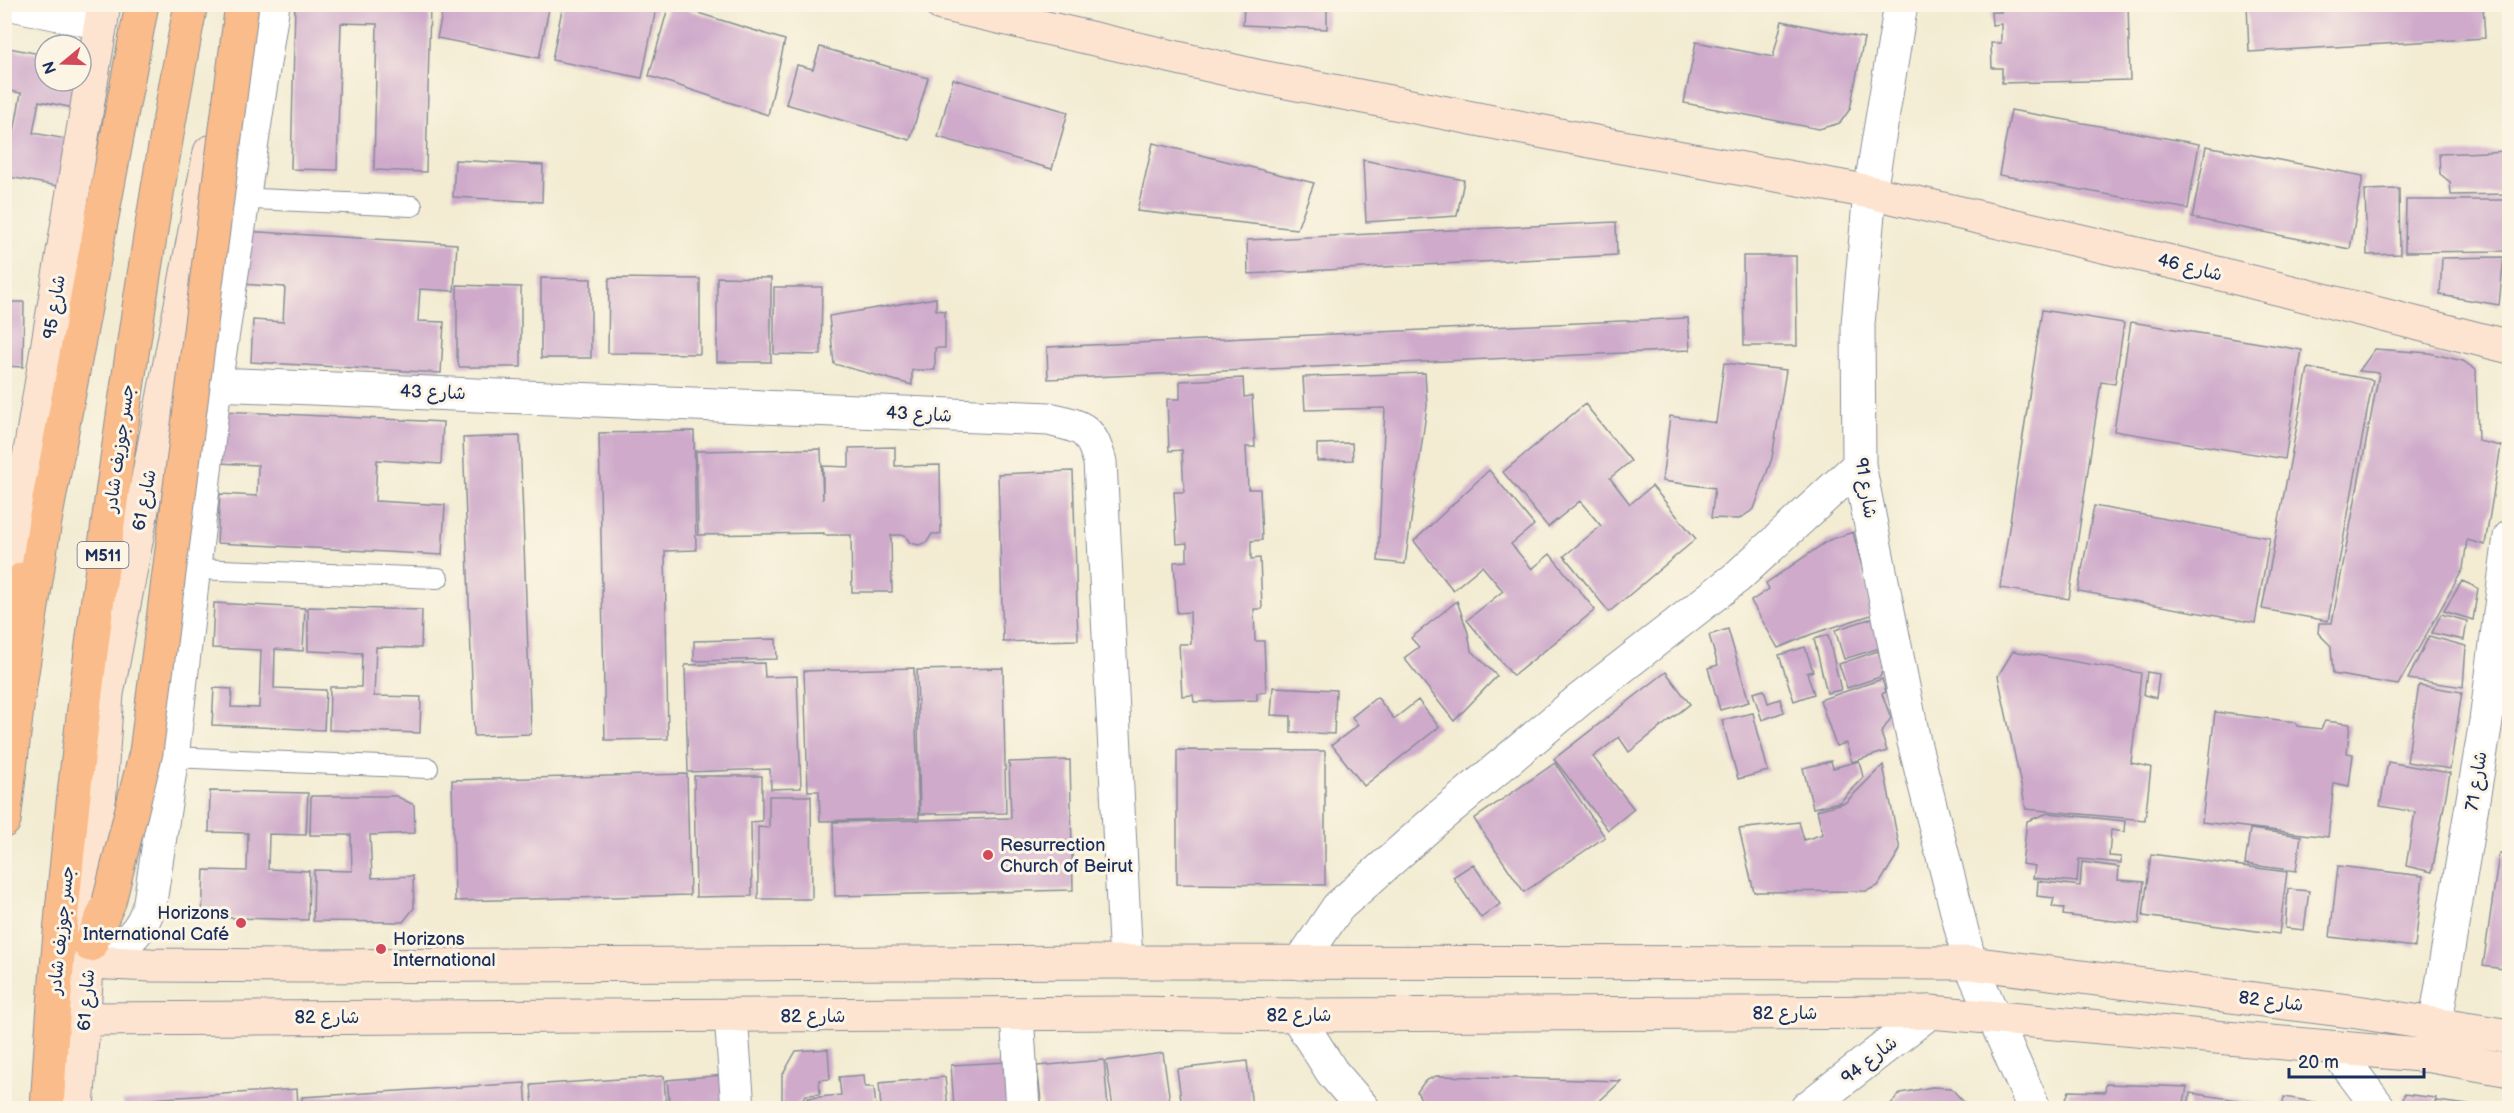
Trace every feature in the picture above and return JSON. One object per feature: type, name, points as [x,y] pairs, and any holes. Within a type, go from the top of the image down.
[{"type":"highway","points":[[4,821],[18,699],[45,521],[142,4]]},
{"type":"highway","name":"جسر جوزيف شادر","points":[[47,1108],[52,1014],[74,791],[100,579],[138,313],[191,4]]},
{"type":"highway","points":[[90,953],[109,902],[146,752],[243,4]]},
{"type":"highway","points":[[4,626],[45,521]]},
{"type":"street","points":[[12,4],[103,14]]},
{"type":"street","name":"شارع 61","points":[[77,1108],[107,694],[201,196],[243,4]]},
{"type":"street","points":[[90,953],[125,943],[138,932],[146,919],[172,757],[215,384],[273,4]]},
{"type":"street","name":"شارع 46","points":[[941,4],[1261,77],[1611,145],[1870,192],[2193,267],[2510,347]]},
{"type":"street","name":"شارع 91","points":[[1901,4],[1870,192],[1858,324],[1859,465],[1914,741],[1970,963],[1992,1016]]},
{"type":"street","name":"شارع 95","points":[[5,598],[103,14]]},
{"type":"street","name":"شارع 43","points":[[215,384],[1049,419],[1077,425],[1093,439],[1100,462],[1126,962]]},
{"type":"street","points":[[1300,963],[1338,907],[1437,819],[1578,701],[1737,578],[1859,465]]},
{"type":"street","name":"شارع 71","points":[[2431,1056],[2486,720],[2510,537]]},
{"type":"street","name":"شارع 82","points":[[90,953],[151,965],[304,966],[1126,962],[1970,963],[2435,1023],[2510,1036]]},
{"type":"street","points":[[303,1017],[304,966]]},
{"type":"street","name":"شارع 82","points":[[85,1018],[1930,1012],[2431,1056],[2510,1070]]},
{"type":"street","name":"شارع 94","points":[[1807,1108],[1930,1012]]},
{"type":"street","points":[[1017,1015],[1023,1108]]},
{"type":"street","points":[[1296,1015],[1332,1072],[1363,1108]]},
{"type":"street","points":[[1992,1016],[2034,1108]]},
{"type":"street","points":[[731,1017],[738,1108]]},
{"type":"street","points":[[2334,1048],[2379,1108]]},
{"type":"lane","points":[[201,196],[412,206]]},
{"type":"lane","points":[[194,569],[438,578]]},
{"type":"lane","points":[[172,757],[428,768]]},
{"type":"building","points":[[295,4],[430,4],[426,172],[374,170],[377,24],[341,23],[337,170],[291,169]]},
{"type":"building","points":[[444,4],[550,4],[539,58],[437,38]]},
{"type":"building","points":[[563,4],[657,4],[642,78],[552,60]]},
{"type":"building","points":[[669,4],[785,40],[768,115],[649,76]]},
{"type":"building","points":[[1244,4],[1327,4],[1327,29],[1243,25]]},
{"type":"building","points":[[2000,4],[2128,4],[2130,80],[2002,83],[2002,68],[1992,68],[1991,43],[2001,43],[2001,24],[1992,25],[1991,12],[2001,12]]},
{"type":"building","points":[[2247,4],[2483,4],[2485,38],[2249,52]]},
{"type":"building","points":[[1782,21],[1864,38],[1850,109],[1840,123],[1819,129],[1684,103],[1696,42],[1773,57]]},
{"type":"building","points":[[4,47],[33,53],[33,93],[80,93],[79,109],[39,101],[33,133],[72,140],[62,187],[4,176],[4,130],[14,132],[21,93],[4,90]]},
{"type":"building","points":[[820,47],[928,78],[910,140],[786,104],[797,65],[813,69]]},
{"type":"building","points":[[953,79],[1068,112],[1052,169],[938,137]]},
{"type":"building","points":[[2011,110],[2199,144],[2188,209],[1999,175]]},
{"type":"building","points":[[1153,143],[1314,183],[1297,229],[1137,211]]},
{"type":"building","points":[[2206,146],[2363,176],[2350,249],[2192,218]]},
{"type":"building","points":[[2510,151],[2510,194],[2451,195],[2450,182],[2440,174],[2439,154]]},
{"type":"building","points":[[455,160],[543,165],[542,202],[453,197]]},
{"type":"building","points":[[1363,160],[1464,180],[1457,216],[1366,222]]},
{"type":"building","points":[[2399,189],[2400,254],[2367,255],[2365,190]]},
{"type":"building","points":[[2406,200],[2509,200],[2509,251],[2405,252]]},
{"type":"building","points":[[1616,222],[1617,255],[1248,274],[1247,240]]},
{"type":"building","points":[[244,231],[457,244],[454,291],[420,289],[418,321],[444,322],[441,373],[251,362],[253,320],[283,322],[285,287],[241,284]]},
{"type":"building","points":[[4,236],[11,240],[11,284],[4,284]]},
{"type":"building","points":[[1743,256],[1796,256],[1797,346],[1744,346]]},
{"type":"building","points":[[2504,257],[2499,305],[2440,295],[2442,258]]},
{"type":"building","points":[[717,277],[771,278],[771,362],[717,362]]},
{"type":"building","points":[[541,278],[591,279],[591,358],[541,358]]},
{"type":"building","points":[[609,278],[700,279],[700,354],[608,353]]},
{"type":"building","points":[[457,285],[521,287],[521,367],[459,367]]},
{"type":"building","points":[[774,287],[822,287],[821,355],[774,354]]},
{"type":"building","points":[[936,298],[936,310],[945,311],[945,348],[935,348],[935,370],[912,370],[912,385],[834,364],[829,316]]},
{"type":"building","points":[[4,302],[24,302],[23,367],[4,366]]},
{"type":"building","points":[[2042,310],[2124,323],[2115,384],[2101,382],[2069,599],[2000,588]]},
{"type":"building","points":[[1688,318],[1690,350],[1048,379],[1047,347]]},
{"type":"building","points":[[2131,322],[2302,350],[2285,459],[2114,431]]},
{"type":"building","points":[[2375,349],[2429,353],[2463,361],[2476,370],[2478,441],[2501,446],[2485,545],[2467,540],[2463,569],[2398,685],[2333,674],[2331,646],[2318,633],[2319,623],[2332,623],[2379,373],[2359,371]]},
{"type":"building","points":[[1724,363],[1786,370],[1772,458],[1754,509],[1739,519],[1711,518],[1715,488],[1662,481],[1670,416],[1716,423]]},
{"type":"building","points":[[2308,368],[2373,380],[2328,621],[2262,609]]},
{"type":"building","points":[[1425,373],[1427,406],[1405,564],[1378,561],[1385,408],[1305,410],[1303,377]]},
{"type":"building","points":[[1243,378],[1244,397],[1252,396],[1255,447],[1246,447],[1248,489],[1260,489],[1262,540],[1251,541],[1251,559],[1260,558],[1262,609],[1254,609],[1255,641],[1264,641],[1266,692],[1257,693],[1257,700],[1194,702],[1193,695],[1182,696],[1179,644],[1191,644],[1190,612],[1177,613],[1174,562],[1187,561],[1187,543],[1177,544],[1174,492],[1184,492],[1182,450],[1169,451],[1167,399],[1180,399],[1180,381]]},
{"type":"building","points":[[1585,404],[1631,461],[1610,478],[1630,504],[1652,486],[1696,539],[1609,612],[1564,556],[1601,526],[1580,501],[1548,527],[1503,472]]},
{"type":"building","points":[[222,411],[443,422],[441,464],[377,460],[375,501],[445,505],[442,555],[217,543],[220,494],[257,496],[258,465],[219,463]]},
{"type":"building","points":[[694,431],[696,550],[665,551],[668,739],[605,740],[599,433]]},
{"type":"building","points":[[520,436],[531,734],[474,736],[463,438]]},
{"type":"building","points":[[1352,443],[1353,460],[1317,461],[1317,444]]},
{"type":"building","points":[[895,447],[895,466],[940,465],[941,534],[932,534],[927,542],[919,545],[910,543],[905,535],[891,535],[892,592],[852,592],[851,535],[824,535],[824,533],[698,535],[696,451],[821,449],[823,500],[823,466],[849,467],[849,448]]},
{"type":"building","points":[[1489,470],[1534,525],[1511,544],[1532,569],[1550,554],[1595,610],[1513,676],[1467,620],[1503,591],[1482,566],[1453,590],[1414,541]]},
{"type":"building","points":[[1073,471],[1078,640],[1003,642],[998,474]]},
{"type":"building","points":[[2094,506],[2270,538],[2255,623],[2078,591]]},
{"type":"building","points":[[1853,532],[1874,614],[1812,634],[1778,648],[1751,601],[1769,589],[1766,583],[1829,540]]},
{"type":"building","points":[[2462,581],[2478,588],[2473,620],[2444,611]]},
{"type":"building","points":[[1457,601],[1471,650],[1497,676],[1454,721],[1404,658],[1419,647],[1411,638]]},
{"type":"building","points":[[214,603],[305,608],[303,651],[275,649],[274,688],[326,690],[324,730],[212,725],[214,688],[232,689],[231,707],[259,708],[261,650],[212,648]]},
{"type":"building","points":[[308,607],[422,610],[421,648],[376,647],[374,696],[421,697],[420,733],[329,730],[330,687],[361,687],[362,653],[308,651]]},
{"type":"building","points":[[2441,614],[2467,621],[2464,640],[2432,633]]},
{"type":"building","points":[[1876,617],[1880,648],[1844,659],[1835,630]]},
{"type":"building","points":[[1728,629],[1749,702],[1720,710],[1708,668],[1718,665],[1709,635]]},
{"type":"building","points":[[1828,635],[1841,690],[1827,693],[1814,639]]},
{"type":"building","points":[[2429,636],[2466,646],[2463,687],[2408,679]]},
{"type":"building","points":[[776,639],[777,659],[694,661],[694,641]]},
{"type":"building","points":[[1805,647],[1813,671],[1807,673],[1814,694],[1794,701],[1779,655]]},
{"type":"building","points":[[1878,651],[1884,667],[1880,677],[1847,688],[1839,664]]},
{"type":"building","points":[[2013,651],[2141,673],[2131,763],[2151,767],[2145,820],[2026,809],[1998,676]]},
{"type":"building","points":[[764,663],[765,677],[797,676],[801,788],[771,789],[770,769],[688,772],[685,665]]},
{"type":"building","points":[[914,668],[919,818],[820,821],[819,791],[808,791],[804,671]]},
{"type":"building","points":[[1003,668],[1006,813],[920,814],[917,670]]},
{"type":"building","points":[[1666,672],[1690,704],[1629,752],[1619,737],[1593,757],[1634,809],[1608,830],[1554,759]]},
{"type":"building","points":[[2147,672],[2159,674],[2156,698],[2144,695]]},
{"type":"building","points":[[1882,679],[1886,692],[1882,694],[1891,718],[1881,733],[1887,751],[1852,762],[1846,743],[1836,746],[1820,700]]},
{"type":"building","points":[[2419,685],[2462,692],[2450,769],[2407,762]]},
{"type":"building","points":[[1273,687],[1336,690],[1334,734],[1291,732],[1291,716],[1271,715]]},
{"type":"building","points":[[1764,690],[1768,703],[1780,699],[1784,712],[1762,720],[1753,693]]},
{"type":"building","points":[[1377,697],[1394,719],[1418,700],[1439,727],[1364,786],[1332,745],[1358,725],[1352,717]]},
{"type":"building","points":[[2215,712],[2295,722],[2297,726],[2321,729],[2325,721],[2350,724],[2347,753],[2353,754],[2349,786],[2334,783],[2328,837],[2202,822]]},
{"type":"building","points":[[1753,713],[1768,771],[1738,779],[1722,720]]},
{"type":"building","points":[[1177,750],[1325,751],[1325,885],[1177,884]]},
{"type":"building","points":[[1070,760],[1073,890],[835,896],[833,822],[1011,818],[1009,762]]},
{"type":"building","points":[[1831,761],[1833,768],[1859,761],[1863,777],[1840,802],[1813,808],[1803,768]]},
{"type":"building","points":[[2388,762],[2450,773],[2432,872],[2406,866],[2415,812],[2380,806]]},
{"type":"building","points":[[1555,763],[1605,837],[1524,892],[1474,819]]},
{"type":"building","points":[[1883,765],[1900,850],[1878,886],[1866,891],[1754,892],[1739,829],[1799,822],[1804,840],[1823,834],[1817,810],[1846,802]]},
{"type":"building","points":[[687,774],[690,895],[455,901],[452,780]]},
{"type":"building","points":[[694,776],[762,776],[762,821],[751,822],[752,896],[696,897]]},
{"type":"building","points":[[210,791],[308,793],[306,835],[269,834],[268,869],[309,871],[308,920],[202,917],[204,870],[247,871],[248,833],[209,832]]},
{"type":"building","points":[[311,796],[396,796],[414,805],[415,833],[370,835],[372,878],[413,876],[414,908],[403,922],[313,921],[314,870],[352,871],[351,835],[310,835]]},
{"type":"building","points":[[769,796],[811,796],[812,899],[758,899],[758,827],[769,828]]},
{"type":"building","points":[[2048,813],[2125,821],[2124,832],[2111,830],[2109,856],[2121,857],[2121,863],[2079,859],[2077,882],[2033,878],[2035,866],[2022,864],[2027,821]]},
{"type":"building","points":[[2250,829],[2301,836],[2296,871],[2245,864]]},
{"type":"building","points":[[2151,854],[2287,872],[2279,934],[2143,916]]},
{"type":"building","points":[[2499,854],[2510,856],[2510,970],[2483,966]]},
{"type":"building","points":[[2082,862],[2119,867],[2118,880],[2144,882],[2139,924],[2063,915],[2064,908],[2052,907],[2054,898],[2037,896],[2038,881],[2080,886]]},
{"type":"building","points":[[1473,864],[1500,904],[1481,918],[1453,877]]},
{"type":"building","points":[[2338,866],[2423,876],[2415,947],[2330,937]]},
{"type":"building","points":[[2288,889],[2309,891],[2304,930],[2285,928]]},
{"type":"building","points":[[828,1049],[830,1079],[819,1080],[820,1094],[806,1095],[794,1108],[782,1108],[782,1076],[796,1051]]},
{"type":"building","points":[[1163,1053],[1171,1108],[1113,1108],[1106,1061]]},
{"type":"building","points":[[1104,1060],[1108,1108],[1042,1108],[1037,1066]]},
{"type":"building","points":[[1247,1061],[1252,1108],[1182,1108],[1177,1069]]},
{"type":"building","points":[[1006,1062],[1009,1108],[954,1108],[951,1065]]},
{"type":"building","points":[[737,1074],[740,1108],[670,1108],[667,1080]]},
{"type":"building","points":[[864,1075],[865,1087],[874,1087],[876,1108],[798,1108],[808,1098],[841,1095],[839,1077]]},
{"type":"building","points":[[664,1076],[666,1108],[533,1108],[531,1085]]},
{"type":"building","points":[[1436,1076],[1621,1081],[1592,1108],[1426,1108],[1417,1092],[1425,1081]]},
{"type":"building","points":[[945,1077],[948,1108],[881,1108],[879,1083]]},
{"type":"building","points":[[525,1083],[527,1108],[302,1108],[302,1097]]},
{"type":"building","points":[[2106,1084],[2187,1087],[2183,1108],[2068,1108],[2065,1102],[2069,1091],[2105,1092]]},
{"type":"building","points":[[1932,1087],[1951,1088],[1969,1108],[1887,1108],[1901,1093]]},
{"type":"building","points":[[297,1089],[298,1108],[124,1108],[123,1101]]},
{"type":"building","points":[[2190,1093],[2279,1106],[2278,1108],[2188,1108]]},
{"type":"building","points":[[2404,1094],[2436,1098],[2434,1108],[2402,1108]]},
{"type":"building","points":[[2284,1097],[2320,1103],[2319,1108],[2282,1108]]},
{"type":"building","points":[[2437,1101],[2483,1107],[2483,1108],[2436,1108]]},
{"type":"place","name":"Resurrection Church of Beirut","points":[[988,855]]},
{"type":"place","name":"Horizons International Café","points":[[241,923]]},
{"type":"place","name":"Horizons International","points":[[381,949]]}]
